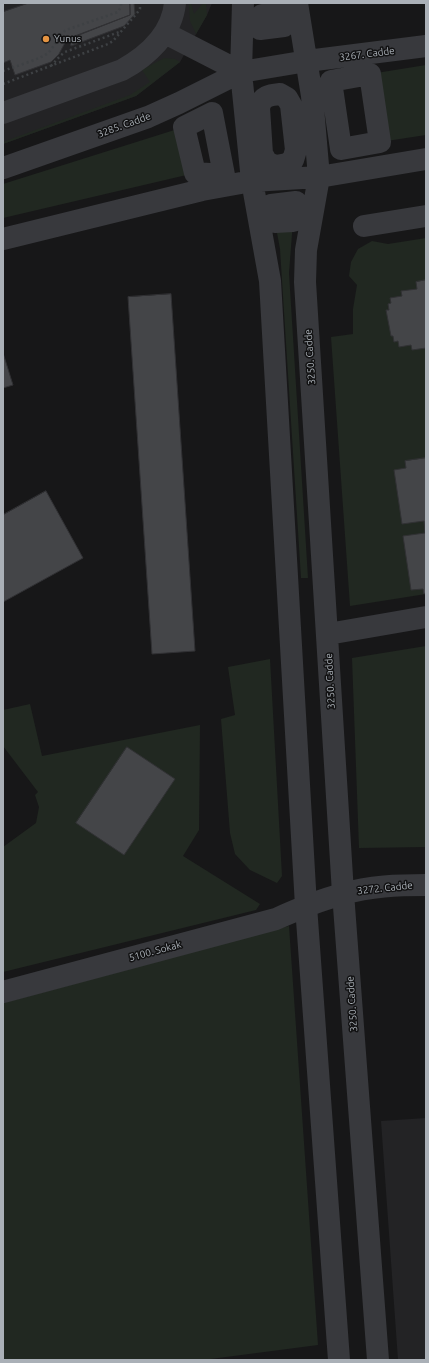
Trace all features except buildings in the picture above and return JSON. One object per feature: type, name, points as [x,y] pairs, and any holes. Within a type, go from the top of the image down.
[{"type":"street","points":[[3,113],[122,70],[140,60],[165,33],[171,21],[175,3]]},
{"type":"street","points":[[243,3],[241,72],[252,181],[270,281],[306,906],[339,1360]]},
{"type":"street","name":"3250. Cadde","points":[[297,3],[312,96],[318,177],[306,250],[305,282],[343,893],[378,1360]]},
{"type":"street","points":[[165,33],[241,72]]},
{"type":"street","name":"3267. Cadde","points":[[241,72],[307,61],[426,46]]},
{"type":"street","name":"3285. Cadde","points":[[3,168],[148,117],[241,72]]},
{"type":"street","points":[[3,239],[202,190],[252,181],[318,177],[426,158]]},
{"type":"street","points":[[364,226],[426,216]]},
{"type":"street","points":[[328,634],[426,617]]},
{"type":"street","name":"3272. Cadde","points":[[306,906],[343,893],[401,885],[426,885]]},
{"type":"street","name":"5100. Sokak","points":[[3,992],[276,919],[306,906]]},
{"type":"path","points":[[3,71],[45,55],[59,36],[66,30],[118,12],[121,7],[121,3]]},
{"type":"path","points":[[3,84],[108,44],[113,41],[137,13],[140,9],[140,3]]},
{"type":"path","points":[[51,66],[66,52],[121,31]]},
{"type":"shaded area","points":[[3,3],[212,3],[207,15],[180,62],[136,96],[3,144]]},
{"type":"shaded area","points":[[189,3],[191,3],[194,14],[203,3],[206,3],[207,15],[196,34],[190,21]]},
{"type":"shaded area","points":[[164,58],[175,59],[180,62],[136,96],[3,144],[3,142],[130,95],[150,82],[142,70]]},
{"type":"shaded area","points":[[426,65],[426,135],[380,142],[370,74]]},
{"type":"shaded area","points":[[184,127],[195,173],[3,218],[3,184]]},
{"type":"shaded area","points":[[293,221],[289,273],[308,578],[301,578],[280,249],[275,222]]},
{"type":"shaded area","points":[[426,238],[426,594],[350,606],[331,337],[353,334],[353,309],[357,285],[349,276],[351,262],[358,249],[372,241],[388,244]]},
{"type":"shaded area","points":[[426,646],[426,847],[359,848],[352,658]]},
{"type":"shaded area","points":[[270,659],[282,876],[277,883],[250,870],[235,854],[230,833],[221,719],[235,715],[228,667]]},
{"type":"shaded area","points":[[30,704],[42,756],[200,725],[199,830],[183,856],[260,904],[256,910],[3,972],[3,847],[36,823],[39,807],[35,795],[38,792],[3,746],[3,710]]},
{"type":"shaded area","points":[[289,926],[318,1345],[203,1360],[3,1360],[3,1003]]},
{"type":"shaded area","points":[[426,1118],[426,1360],[398,1360],[381,1121]]},
{"type":"place","name":"Yunus","points":[[46,39]]}]
